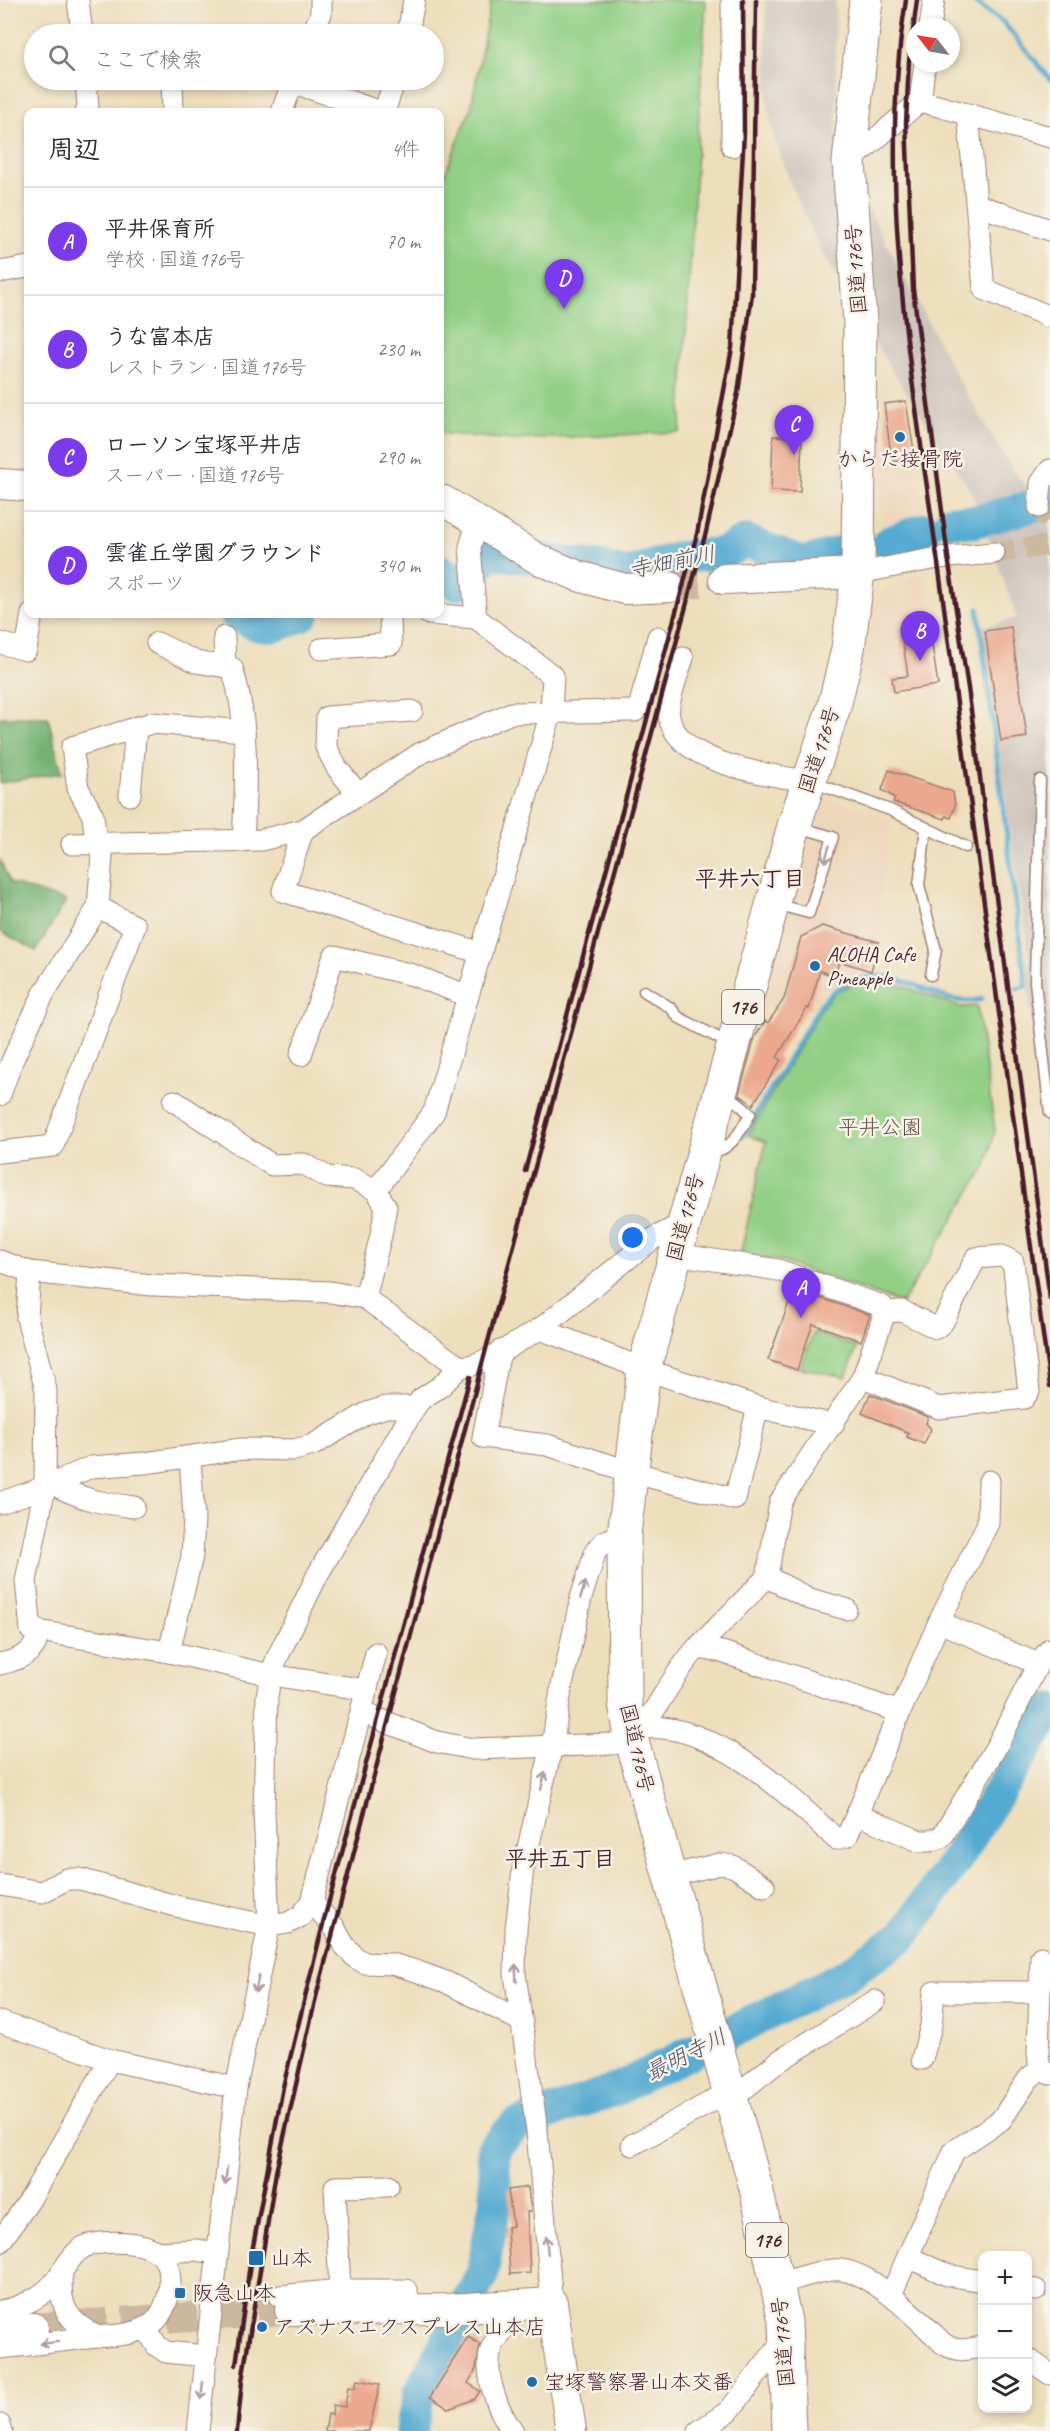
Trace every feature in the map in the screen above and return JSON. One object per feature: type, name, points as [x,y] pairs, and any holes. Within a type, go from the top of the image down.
[{"type":"highway","name":"国道176号","points":[[789,2431],[785,2321],[756,2188],[669,1876],[638,1734],[625,1703],[624,1535],[644,1369],[794,826],[834,707],[848,649],[858,573],[860,322],[849,162],[866,0]]},
{"type":"street","points":[[78,0],[80,24]]},
{"type":"street","points":[[316,24],[321,14],[321,0]]},
{"type":"street","points":[[410,24],[414,0]]},
{"type":"street","points":[[732,0],[732,146]]},
{"type":"street","points":[[931,18],[934,0]]},
{"type":"street","points":[[849,162],[920,101],[924,72]]},
{"type":"street","points":[[87,90],[88,108]]},
{"type":"street","points":[[172,90],[173,108]]},
{"type":"street","points":[[283,108],[288,90]]},
{"type":"street","points":[[319,90],[370,108]]},
{"type":"street","points":[[384,108],[391,90]]},
{"type":"street","points":[[920,101],[1050,137]]},
{"type":"street","points":[[968,114],[984,289],[1050,317]]},
{"type":"street","points":[[976,206],[1050,230]]},
{"type":"street","points":[[0,272],[24,268]]},
{"type":"street","points":[[1039,507],[1041,483],[1050,470]]},
{"type":"street","points":[[0,484],[24,486]]},
{"type":"street","points":[[444,501],[537,559],[578,576],[625,589],[670,587]]},
{"type":"street","points":[[476,618],[470,547],[477,523]]},
{"type":"street","points":[[723,579],[858,573],[938,558],[994,553]]},
{"type":"street","points":[[376,1190],[434,1112],[551,712],[553,676],[476,618],[444,615]]},
{"type":"street","points":[[0,643],[26,650],[31,618]]},
{"type":"street","points":[[321,649],[391,644],[390,618]]},
{"type":"street","points":[[224,637],[225,666]]},
{"type":"street","points":[[72,844],[261,840],[303,830],[421,753],[511,713],[635,711],[640,704],[658,637]]},
{"type":"street","points":[[157,644],[196,662],[232,668],[238,687],[248,762],[243,841]]},
{"type":"street","points":[[683,658],[668,713],[672,727],[688,747],[762,774],[808,781]]},
{"type":"street","points":[[358,794],[337,768],[326,747],[327,717],[412,711]]},
{"type":"street","points":[[0,1095],[12,1060],[44,993],[98,907],[99,843],[93,816],[78,788],[72,747],[152,723],[244,731]]},
{"type":"street","points":[[130,795],[136,727]]},
{"type":"street","points":[[303,830],[283,891],[481,953]]},
{"type":"street","points":[[0,1152],[53,1146],[135,926],[98,907]]},
{"type":"street","points":[[301,1054],[334,956],[413,975],[468,996]]},
{"type":"street","points":[[174,1101],[272,1165],[304,1164],[327,1176],[354,1179],[376,1190],[386,1207],[365,1298]]},
{"type":"street","points":[[198,2431],[236,2088],[269,1926],[264,1810],[267,1696],[277,1658],[318,1574],[421,1399],[441,1386],[461,1366],[482,1364],[500,1351],[540,1329],[651,1240],[679,1238],[778,1269],[882,1306],[885,1312],[863,1377],[780,1502],[767,1576],[697,1648],[666,1689],[638,1734]]},
{"type":"street","points":[[863,1377],[939,1408],[1024,1398],[1029,1390],[1013,1262],[1002,1256],[976,1258],[943,1322],[936,1328],[902,1311],[885,1312]]},
{"type":"street","points":[[0,1261],[30,1272],[152,1285],[330,1292],[365,1298],[461,1366]]},
{"type":"street","points":[[30,1272],[27,1318],[45,1390],[49,1486],[26,1581],[31,1630],[169,1652],[271,1675],[367,1690]]},
{"type":"street","points":[[540,1329],[644,1369],[758,1407],[833,1425]]},
{"type":"street","points":[[500,1351],[483,1437],[547,1445],[631,1472],[735,1499],[758,1407]]},
{"type":"street","points":[[0,1503],[49,1486],[91,1467],[190,1457],[241,1449],[294,1450],[313,1445],[368,1413],[386,1407],[415,1407]]},
{"type":"street","points":[[169,1652],[192,1556],[194,1518],[190,1457]]},
{"type":"street","points":[[361,1712],[437,1742],[473,1749],[612,1744],[638,1734],[678,1732],[719,1744],[753,1769],[836,1839],[847,1836],[939,1622],[988,1522],[989,1481]]},
{"type":"street","points":[[49,1486],[92,1502],[134,1507]]},
{"type":"street","points":[[571,2431],[537,2304],[537,2131],[515,1974],[516,1929],[523,1869],[552,1746],[561,1690],[581,1598],[596,1550],[605,1541],[624,1535]]},
{"type":"street","points":[[767,1576],[810,1599],[846,1609]]},
{"type":"street","points":[[857,1814],[919,1841],[930,1841],[942,1837],[998,1744],[1044,1656],[939,1622]]},
{"type":"street","points":[[0,1664],[31,1652],[39,1640],[39,1630]]},
{"type":"street","points":[[697,1648],[722,1652],[900,1712]]},
{"type":"street","points":[[0,1885],[42,1892],[67,1880],[80,1879],[176,1906],[269,1926],[288,1923],[301,1916],[312,1902],[334,1807],[376,1653]]},
{"type":"street","points":[[669,1876],[720,1864],[733,1866],[764,1886]]},
{"type":"street","points":[[312,1902],[334,1927],[344,1945],[356,1958],[366,1963],[392,1964],[446,1982],[521,2021]]},
{"type":"street","points":[[891,2295],[954,2151],[1000,2120],[1029,2079],[1045,2072],[1038,2054],[1043,1988],[1041,1956]]},
{"type":"street","points":[[922,2059],[931,2026],[934,1992],[1043,1988]]},
{"type":"street","points":[[632,2145],[730,2096],[779,2061],[875,2001]]},
{"type":"street","points":[[0,2022],[110,2060],[236,2088]]},
{"type":"street","points":[[0,2242],[29,2201],[110,2060]]},
{"type":"street","points":[[340,2290],[335,2187],[388,2186]]},
{"type":"street","points":[[0,2312],[20,2306],[37,2297],[51,2285],[76,2253],[88,2245],[138,2244],[158,2252],[196,2250],[217,2253]]},
{"type":"street","points":[[0,2348],[123,2335],[146,2328],[155,2322],[162,2312],[169,2290],[168,2267],[158,2252]]},
{"type":"street","points":[[908,2257],[947,2276],[978,2280]]},
{"type":"street","points":[[777,2284],[839,2269],[855,2274],[891,2295],[945,2345],[955,2350],[967,2351],[978,2345]]},
{"type":"street","points":[[62,2272],[61,2298],[65,2309],[82,2329],[98,2337]]},
{"type":"street","points":[[285,2303],[340,2290],[406,2290],[412,2309]]},
{"type":"street","points":[[285,2303],[412,2309],[537,2304]]},
{"type":"street","points":[[513,2431],[500,2411],[494,2396],[490,2356],[492,2348],[537,2304]]},
{"type":"street","points":[[0,2330],[33,2328]]},
{"type":"street","points":[[146,2328],[157,2346],[166,2352],[205,2356]]},
{"type":"street","points":[[699,2431],[729,2411],[786,2337]]},
{"type":"street","points":[[1032,2362],[1050,2374]]},
{"type":"street","points":[[0,2425],[2,2431]]},
{"type":"lane","points":[[1040,780],[1035,982],[1050,1113]]},
{"type":"lane","points":[[808,781],[890,810],[966,847]]},
{"type":"lane","points":[[926,828],[920,885],[936,950],[932,975]]},
{"type":"lane","points":[[644,991],[671,1008],[678,1017],[733,1045]]},
{"type":"shaded area","points":[[765,0],[835,0],[837,136],[867,206],[958,379],[1014,472],[1050,514],[1050,1185],[1029,1002],[1028,949],[1003,785],[983,627],[1017,618],[973,495],[884,358],[819,247],[792,187],[774,138],[767,99]]},
{"type":"shaded area","points":[[882,393],[906,401],[924,517],[880,532],[883,450]]},
{"type":"shaded area","points":[[925,573],[941,697],[893,692],[889,679],[862,668],[875,604],[889,585]]},
{"type":"shaded area","points":[[820,796],[871,812],[892,822],[880,896],[880,947],[874,971],[840,981],[828,989],[806,1017],[761,1001]]},
{"type":"green space","points":[[491,0],[706,0],[680,432],[512,440],[444,433],[444,176],[471,108]]},
{"type":"green space","points":[[0,717],[48,717],[62,773],[0,783]]},
{"type":"green space","points":[[0,859],[10,883],[66,901],[36,951],[0,931]]},
{"type":"green space","name":"平井公園","points":[[877,977],[960,1007],[977,1006],[995,1131],[986,1166],[902,1303],[777,1260],[740,1255],[766,1142],[748,1135],[822,1007],[836,991]]},
{"type":"green space","points":[[814,1332],[857,1347],[846,1377],[800,1368]]},
{"type":"building","name":"からだ接骨院","points":[[906,401],[915,458],[892,462],[884,404]]},
{"type":"building","points":[[773,436],[802,437],[800,492],[771,491]]},
{"type":"building","points":[[1011,627],[1027,737],[1001,741],[985,631]]},
{"type":"building","points":[[930,632],[938,685],[894,692],[892,678],[908,676],[902,636]]},
{"type":"building","points":[[889,770],[953,792],[955,806],[951,818],[946,816],[945,819],[893,802],[895,798],[882,790]]},
{"type":"building","points":[[822,926],[879,942],[871,971],[839,961],[835,976],[820,971],[809,1009],[807,1008],[777,1057],[781,1060],[753,1105],[739,1094],[755,1037],[765,1021],[768,1023],[784,999],[801,937]]},
{"type":"building","points":[[794,1289],[870,1315],[861,1341],[813,1324],[797,1370],[768,1360]]},
{"type":"building","points":[[870,1394],[928,1417],[926,1423],[931,1429],[924,1444],[907,1437],[909,1433],[862,1413]]},
{"type":"building","points":[[528,2187],[531,2212],[527,2212],[530,2273],[510,2274],[507,2227],[513,2226],[508,2190]]},
{"type":"building","points":[[468,2337],[480,2344],[476,2369],[468,2383],[480,2391],[475,2399],[449,2409],[430,2397]]},
{"type":"building","points":[[357,2380],[380,2384],[369,2431],[325,2431],[328,2414],[332,2415],[333,2405],[345,2407],[348,2387],[355,2388]]},
{"type":"waterway","points":[[971,0],[1003,22],[1050,79]]},
{"type":"waterway","name":"寺畑前川","points":[[951,521],[973,522],[1044,503],[1050,483]]},
{"type":"waterway","name":"寺畑前川","points":[[888,543],[925,529]]},
{"type":"waterway","name":"寺畑前川","points":[[444,573],[457,584],[492,553],[600,567],[625,574],[678,558],[723,553],[746,541],[804,563],[841,552]]},
{"type":"waterway","points":[[978,609],[1026,986],[1017,989]]},
{"type":"waterway","name":"寺畑前川","points":[[243,618],[262,626],[276,625],[295,618]]},
{"type":"waterway","points":[[743,1136],[821,1004],[839,988],[854,981],[872,977],[889,977],[951,999],[966,1001],[982,999]]},
{"type":"waterway","name":"最明寺川","points":[[411,2431],[419,2393],[482,2275],[496,2199],[493,2149],[515,2125],[617,2089],[844,1976],[903,1936],[958,1857],[1050,1710]]},
{"type":"tunnel","points":[[1039,507],[1050,519]]},
{"type":"tunnel","points":[[994,553],[1050,545]]},
{"type":"tunnel","points":[[670,587],[724,579]]},
{"type":"tunnel","points":[[33,2328],[290,2310]]},
{"type":"railway","points":[[525,1171],[697,534],[732,348],[744,132],[743,0]]},
{"type":"railway","points":[[237,2431],[242,2381],[276,2172],[316,1997],[482,1364],[706,532],[738,393],[752,294],[756,0]]},
{"type":"railway","points":[[906,0],[897,75],[895,150],[897,225],[903,300],[911,376],[1050,1386]]},
{"type":"railway","points":[[917,0],[909,61],[906,123],[913,289],[1050,1299]]},
{"type":"railway","points":[[236,2365],[251,2257],[283,2087],[325,1916],[470,1377]]},
{"type":"place","name":"雲雀丘学園グラウンド","points":[[564,309]]},
{"type":"place","name":"からだ接骨院","points":[[900,437]]},
{"type":"place","name":"ローソン宝塚平井店","points":[[794,455]]},
{"type":"place","name":"うな富本店","points":[[920,661]]},
{"type":"place","name":"ALOHA Cafe Pineapple","points":[[815,966]]},
{"type":"place","name":"平井保育所","points":[[801,1318]]},
{"type":"place","name":"山本","points":[[256,2258]]},
{"type":"place","name":"阪急山本","points":[[180,2293]]},
{"type":"place","name":"アズナスエクスプレス山本店","points":[[262,2327]]},
{"type":"place","name":"宝塚警察署山本交番","points":[[532,2382]]},
{"type":"district","name":"平井六丁目","points":[[750,879]]},
{"type":"district","name":"平井五丁目","points":[[560,1859]]}]
